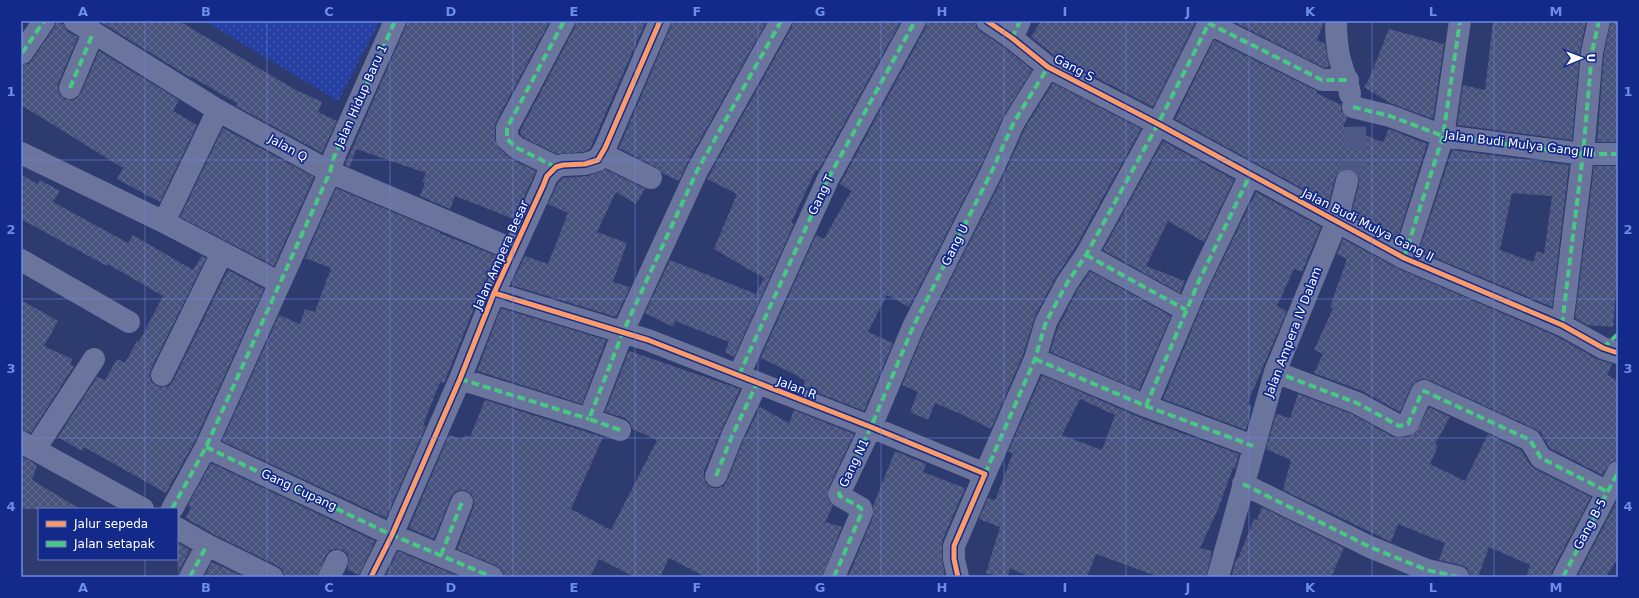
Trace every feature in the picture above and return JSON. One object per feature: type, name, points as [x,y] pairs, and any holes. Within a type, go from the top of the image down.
[{"type":"street","points":[[22,53],[44,21]]},
{"type":"street","name":"Jalan Hidup Baru 1","points":[[173,508],[206,447],[330,172],[334,157],[395,21]]},
{"type":"street","points":[[564,21],[506,128],[507,139],[517,148],[556,167],[563,165],[585,164],[598,160],[602,154],[660,21]]},
{"type":"street","points":[[589,419],[623,332],[697,171],[780,21]]},
{"type":"street","name":"Gang T","points":[[716,476],[748,379],[828,179],[915,21]]},
{"type":"street","name":"Gang S","points":[[987,21],[1016,29],[1048,67],[1158,124]]},
{"type":"street","points":[[1336,21],[1339,58],[1351,96]]},
{"type":"street","points":[[1404,258],[1442,136],[1460,21]]},
{"type":"street","points":[[1562,325],[1583,154],[1592,52],[1599,21]]},
{"type":"street","points":[[958,577],[954,559],[954,546],[1035,358],[1046,322],[1067,283],[1086,255],[1158,124],[1209,22]]},
{"type":"street","name":"Jalan Budi Mulya Gang III","points":[[1209,22],[1390,116],[1442,136],[1583,154],[1618,154]]},
{"type":"street","points":[[70,88],[84,27]]},
{"type":"street","name":"Jalan Q","points":[[84,27],[218,110],[330,172],[514,250]]},
{"type":"street","name":"Gang U","points":[[871,428],[913,327],[991,173],[1014,122],[1048,67]]},
{"type":"street","points":[[164,222],[218,110]]},
{"type":"street","name":"Jalan Budi Mulya Gang II","points":[[1158,124],[1404,258],[1613,345]]},
{"type":"street","points":[[21,153],[164,222],[280,283]]},
{"type":"street","points":[[602,154],[651,178]]},
{"type":"street","name":"Jalan Ampera Besar","points":[[371,577],[392,535],[460,379],[494,294],[543,186],[548,176],[556,167]]},
{"type":"street","points":[[1146,406],[1186,310],[1250,175]]},
{"type":"street","name":"Jalan Ampera IV Dalam","points":[[1218,577],[1253,446],[1275,372],[1337,222],[1347,181]]},
{"type":"street","points":[[162,375],[222,253]]},
{"type":"street","points":[[1086,255],[1186,310]]},
{"type":"street","points":[[21,260],[129,322]]},
{"type":"street","name":"Jalan R","points":[[494,294],[648,340],[985,474]]},
{"type":"street","points":[[1035,358],[1146,406],[1253,446]]},
{"type":"street","points":[[94,359],[28,445],[141,508]]},
{"type":"street","points":[[1275,372],[1357,403],[1399,426],[1408,424],[1422,392],[1424,391],[1530,440],[1541,458],[1608,492]]},
{"type":"street","points":[[460,379],[620,430]]},
{"type":"street","name":"Gang N1","points":[[834,577],[862,512],[861,508],[839,494],[871,428]]},
{"type":"street","name":"Gang Cupang","points":[[206,447],[392,535],[492,577]]},
{"type":"street","name":"Gang B-5","points":[[1563,577],[1618,472]]},
{"type":"street","points":[[1243,484],[1370,547],[1427,570],[1458,577]]},
{"type":"street","points":[[441,556],[462,502]]},
{"type":"street","points":[[178,529],[207,545],[272,577]]},
{"type":"street","points":[[190,577],[207,545]]},
{"type":"shaded area","points":[[205,21],[380,21],[338,101]]},
{"type":"building","points":[[57,21],[64,25],[68,32],[78,37],[58,84],[60,95],[65,99],[72,100],[77,98],[81,93],[99,51],[179,100],[173,111],[197,125],[160,202],[117,179],[123,168],[21,105],[21,65],[28,64],[32,60],[54,28]]},
{"type":"building","points":[[99,21],[179,21],[294,89],[322,102],[318,112],[337,121],[322,153],[236,106],[237,103],[192,77],[191,78]]},
{"type":"building","points":[[407,21],[550,21],[496,122],[495,139],[499,148],[511,159],[536,171],[514,219],[455,196],[450,209],[420,196],[425,183],[422,182],[426,173],[356,149],[350,167],[345,165]]},
{"type":"building","points":[[576,21],[646,21],[590,149],[583,152],[557,154],[524,138],[520,131],[575,27]]},
{"type":"building","points":[[672,21],[767,21],[686,165],[679,181],[619,148]]},
{"type":"building","points":[[793,21],[901,21],[818,171],[816,170],[791,223],[794,224],[734,357],[725,352],[729,342],[675,321],[673,327],[645,313],[670,260],[756,294],[764,278],[714,249],[737,194],[707,179],[792,27]]},
{"type":"building","points":[[927,21],[975,21],[976,27],[980,31],[1005,48],[1032,70],[1003,117],[980,168],[909,307],[887,295],[868,332],[893,343],[864,411],[803,387],[805,380],[761,358],[756,368],[816,235],[824,239],[851,191],[840,184],[926,27]]},
{"type":"building","points":[[1041,21],[1196,21],[1153,107],[1055,56],[1031,37]]},
{"type":"building","points":[[1232,21],[1324,21],[1317,40],[1325,44],[1329,66],[1325,68]]},
{"type":"building","points":[[1493,21],[1586,21],[1580,51],[1572,140],[1457,125],[1463,85],[1485,90]]},
{"type":"building","points":[[1611,21],[1618,21],[1618,142],[1597,142],[1604,54]]},
{"type":"building","points":[[1389,29],[1444,44],[1433,119],[1390,103],[1364,87],[1369,79]]},
{"type":"building","points":[[1214,40],[1317,91],[1316,93],[1341,105],[1341,111],[1347,118],[1343,127],[1383,142],[1389,129],[1427,144],[1397,240],[1351,215],[1359,184],[1359,178],[1356,172],[1350,169],[1344,169],[1338,173],[1335,178],[1329,203],[1175,119]]},
{"type":"building","points":[[1053,83],[1141,129],[1075,248],[1056,277],[1035,316],[1023,355],[991,429],[935,403],[928,420],[910,412],[918,392],[902,385],[924,332],[1002,179],[1025,128]]},
{"type":"building","points":[[223,128],[314,177],[274,266],[180,217]]},
{"type":"building","points":[[1163,141],[1234,180],[1204,242],[1168,221],[1146,266],[1185,281],[1180,293],[1103,250]]},
{"type":"building","points":[[1452,150],[1569,165],[1552,307],[1419,251]],"holes":[[[1512,193],[1552,196],[1544,254],[1537,251],[1533,262],[1500,250]]]},
{"type":"building","points":[[1594,166],[1618,166],[1618,265],[1613,327],[1587,325],[1575,318]]},
{"type":"building","points":[[605,169],[645,189],[636,204],[616,192],[597,232],[627,243],[613,282],[630,287],[616,317],[511,285],[525,256],[548,264],[568,213],[548,204],[558,183],[563,178],[588,176]]},
{"type":"building","points":[[21,175],[38,184],[40,180],[60,191],[53,202],[128,243],[133,235],[193,270],[202,256],[206,258],[151,369],[151,382],[157,386],[169,386],[173,381],[228,270],[264,289],[195,441],[166,493],[84,447],[82,451],[58,437],[97,377],[105,380],[117,359],[125,363],[137,341],[139,342],[163,296],[108,264],[107,266],[21,219]]},
{"type":"building","points":[[336,188],[440,232],[439,233],[497,256],[482,288],[444,383],[440,382],[423,425],[426,426],[386,518],[222,441],[279,315],[300,324],[305,309],[315,312],[331,268],[305,258]]},
{"type":"building","points":[[1256,192],[1321,227],[1302,272],[1294,269],[1277,306],[1287,311],[1247,404],[1252,406],[1246,430],[1163,399],[1209,288]]},
{"type":"building","points":[[1343,239],[1399,269],[1556,336],[1597,359],[1612,364],[1607,375],[1618,381],[1618,460],[1611,462],[1602,475],[1550,448],[1541,433],[1535,429],[1429,380],[1418,380],[1411,387],[1400,412],[1362,391],[1314,373],[1323,354],[1314,350],[1333,308],[1330,307],[1347,259],[1337,254]]},
{"type":"building","points":[[1090,271],[1171,316],[1139,390],[1050,352],[1058,327],[1078,289]]},
{"type":"building","points":[[21,300],[58,321],[44,346],[72,359],[70,364],[74,366],[31,433],[21,430]]},
{"type":"building","points":[[501,308],[606,340],[582,404],[477,371]]},
{"type":"building","points":[[629,351],[740,389],[704,471],[706,483],[712,488],[724,486],[727,481],[743,441],[760,407],[789,423],[794,410],[854,434],[828,489],[828,499],[833,506],[825,522],[842,527],[822,577],[706,577],[669,558],[660,577],[635,577],[599,559],[590,577],[504,577],[502,570],[497,566],[457,549],[474,506],[472,495],[466,490],[455,492],[451,497],[434,539],[409,528],[449,435],[462,439],[465,435],[470,437],[485,400],[603,437],[571,509],[611,530],[657,440],[632,429],[630,422],[625,418],[605,412]]},
{"type":"building","points":[[1042,375],[1141,418],[1239,454],[1235,468],[1233,468],[1218,509],[1200,548],[1212,551],[1206,577],[1159,577],[1096,554],[1087,577],[1030,577],[1010,568],[1008,577],[999,577],[986,573],[1000,527],[979,519],[988,498],[995,500],[1013,453],[1008,452]],"holes":[[[1080,399],[1115,415],[1102,450],[1062,435]]]},
{"type":"building","points":[[1298,394],[1352,414],[1393,437],[1401,438],[1416,433],[1429,407],[1450,417],[1435,444],[1438,446],[1430,464],[1465,481],[1488,434],[1521,450],[1530,465],[1535,469],[1591,497],[1552,571],[1551,577],[1526,577],[1530,565],[1489,547],[1478,577],[1475,577],[1470,575],[1467,568],[1461,565],[1439,560],[1445,543],[1398,524],[1391,542],[1283,490],[1291,460],[1266,449],[1276,414],[1290,418]]},
{"type":"building","points":[[895,451],[926,464],[923,472],[965,488],[942,541],[942,559],[945,577],[848,577],[873,517],[873,506]]},
{"type":"building","points":[[21,456],[37,465],[32,480],[78,508],[38,508],[21,509]]},
{"type":"building","points":[[211,463],[375,541],[359,575],[347,569],[349,561],[348,554],[343,550],[337,549],[330,550],[326,555],[317,577],[284,577],[283,570],[278,566],[213,534],[186,518],[191,507],[188,505]]},
{"type":"building","points":[[1616,503],[1618,504],[1618,558],[1606,577],[1577,577]]},
{"type":"building","points":[[1262,507],[1344,548],[1331,577],[1231,577],[1236,559],[1238,559],[1254,519],[1257,520]]},
{"type":"building","points":[[178,543],[190,550],[179,571],[178,577]]},
{"type":"building","points":[[398,551],[460,577],[385,577]]},
{"type":"building","points":[[212,562],[244,577],[204,577]]},
{"type":"tunnel","points":[[1347,181],[1355,141],[1355,121],[1352,101]]},
{"type":"marked path","points":[[22,53],[44,21]]},
{"type":"marked path","points":[[173,508],[206,447],[330,172],[334,157],[395,21]]},
{"type":"marked path","points":[[556,167],[517,148],[507,139],[507,128],[564,21]]},
{"type":"marked path","points":[[620,430],[589,419],[623,332],[697,171],[781,21]]},
{"type":"marked path","points":[[739,375],[828,179],[915,21]]},
{"type":"marked path","points":[[1012,38],[1020,21]]},
{"type":"marked path","points":[[985,474],[1035,359],[1046,322],[1067,283],[1086,255],[1158,124],[1210,21]]},
{"type":"marked path","points":[[1404,258],[1443,136],[1460,21]]},
{"type":"marked path","points":[[1562,325],[1583,154],[1592,52],[1599,21]]},
{"type":"marked path","points":[[1208,23],[1322,80],[1348,80]]},
{"type":"marked path","points":[[70,88],[93,33]]},
{"type":"marked path","points":[[834,577],[862,512],[861,508],[839,494],[871,427],[913,327],[991,173],[1014,122],[1048,67]]},
{"type":"marked path","points":[[1353,107],[1390,116],[1443,136],[1583,154],[1618,154]]},
{"type":"marked path","points":[[1146,406],[1198,283],[1250,175]]},
{"type":"marked path","points":[[1086,255],[1186,310]]},
{"type":"marked path","points":[[1603,348],[1618,334]]},
{"type":"marked path","points":[[1035,359],[1146,406],[1253,446]]},
{"type":"marked path","points":[[1275,372],[1357,403],[1399,426],[1408,424],[1422,392],[1424,391],[1530,440],[1541,458],[1608,492]]},
{"type":"marked path","points":[[460,379],[589,419]]},
{"type":"marked path","points":[[716,476],[732,436],[757,383]]},
{"type":"marked path","points":[[206,447],[392,535],[492,577]]},
{"type":"marked path","points":[[1563,577],[1618,472]]},
{"type":"marked path","points":[[1243,484],[1370,547],[1427,570],[1458,577]]},
{"type":"marked path","points":[[441,555],[462,502]]},
{"type":"marked path","points":[[190,577],[207,545]]},
{"type":"cycle path","points":[[371,577],[392,535],[460,379],[494,293],[547,176],[556,167],[563,165],[585,164],[598,160],[605,148],[660,21]]},
{"type":"cycle path","points":[[987,21],[1012,38],[1048,67],[1158,124],[1404,258],[1562,325],[1603,348],[1618,353]]},
{"type":"cycle path","points":[[494,293],[648,340],[871,427],[985,474],[954,546],[954,559],[958,577]]}]
